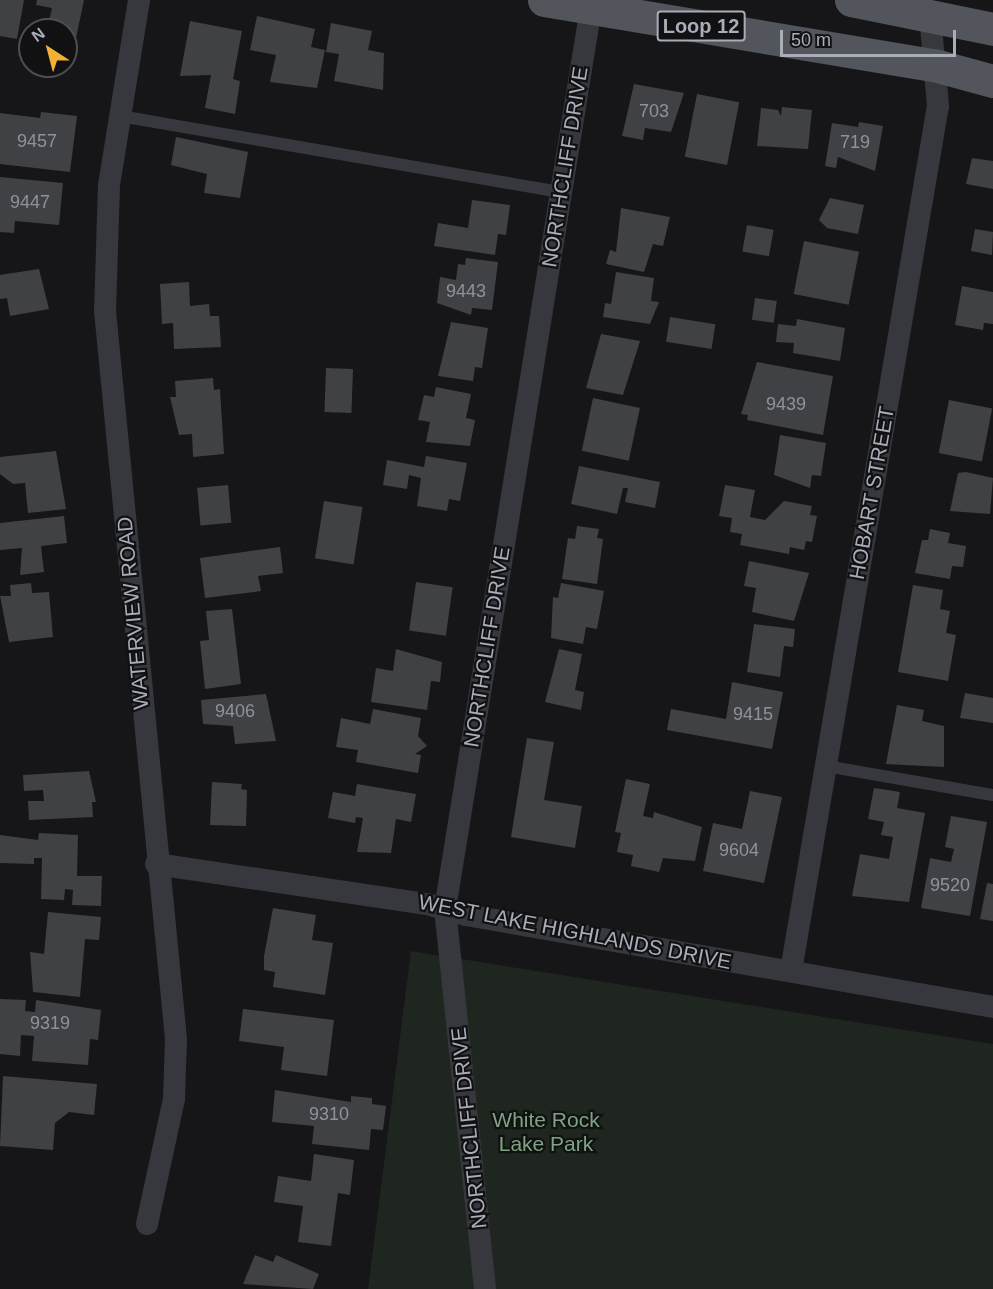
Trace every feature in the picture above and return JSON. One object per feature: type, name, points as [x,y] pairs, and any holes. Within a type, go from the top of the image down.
[{"type":"main road","name":"Loop 12","points":[[544,0],[934,65],[993,81]]},
{"type":"main road","points":[[851,0],[931,7],[993,29]]},
{"type":"street","name":"WATERVIEW ROAD","points":[[139,0],[109,185],[105,311],[156,864],[176,1039],[174,1099],[147,1224]]},
{"type":"street","name":"HOBART STREET","points":[[791,971],[938,106],[931,7]]},
{"type":"street","name":"NORTHCLIFF DRIVE","points":[[485,1289],[445,909],[591,8]]},
{"type":"street","name":"WEST LAKE HIGHLANDS DRIVE","points":[[156,864],[445,909],[993,1007]]},
{"type":"lane","points":[[120,116],[561,192]]},
{"type":"lane","points":[[826,766],[993,795]]},
{"type":"green space","name":"White Rock Lake Park","points":[[411,951],[993,1044],[993,1289],[368,1289]]},
{"type":"building","points":[[0,0],[24,0],[21,18],[18,18],[17,39],[0,36]]},
{"type":"building","points":[[37,0],[84,0],[78,29],[78,18],[50,18],[52,8],[36,5]]},
{"type":"building","points":[[257,16],[315,29],[311,47],[325,50],[317,88],[270,82],[276,55],[250,50]]},
{"type":"building","points":[[190,21],[242,31],[233,79],[240,81],[235,114],[205,108],[211,75],[180,76]]},
{"type":"building","points":[[331,23],[372,31],[368,50],[384,53],[383,90],[334,81],[339,54],[326,52]]},
{"type":"building","points":[[634,84],[684,93],[671,132],[645,128],[643,140],[622,136]]},
{"type":"building","points":[[697,94],[739,102],[727,165],[685,157]]},
{"type":"building","points":[[782,107],[812,110],[808,149],[757,146],[761,108],[778,110],[781,116]]},
{"type":"building","points":[[41,112],[77,116],[70,172],[0,164],[0,113],[40,118]]},
{"type":"building","points":[[859,122],[883,126],[875,171],[838,157],[836,168],[825,166],[832,123],[858,127]]},
{"type":"building","points":[[176,137],[248,152],[240,198],[204,193],[207,174],[171,165]]},
{"type":"building","points":[[972,158],[993,161],[993,189],[966,184]]},
{"type":"building","points":[[0,177],[63,183],[59,225],[15,221],[14,233],[0,232]]},
{"type":"building","points":[[830,198],[864,205],[858,234],[827,228],[819,220]]},
{"type":"building","points":[[472,200],[510,205],[506,235],[498,234],[495,255],[434,246],[438,223],[468,228]]},
{"type":"building","points":[[621,208],[670,217],[663,246],[653,244],[644,272],[606,264],[610,250],[616,252]]},
{"type":"building","points":[[747,225],[774,230],[769,256],[742,252]]},
{"type":"building","points":[[975,229],[993,232],[992,255],[971,251]]},
{"type":"building","points":[[804,241],[859,252],[849,305],[794,294]]},
{"type":"building","points":[[466,258],[498,262],[492,310],[472,308],[471,315],[437,303],[440,277],[456,280],[458,264],[465,265]]},
{"type":"building","points":[[39,269],[49,309],[10,316],[7,298],[0,299],[0,275]]},
{"type":"building","points":[[616,272],[654,278],[651,301],[659,302],[650,324],[603,317],[605,303],[611,304]]},
{"type":"building","points":[[189,282],[190,306],[209,304],[210,316],[219,316],[221,347],[174,349],[173,323],[162,324],[160,284]]},
{"type":"building","points":[[962,286],[993,292],[993,324],[984,323],[983,330],[955,325]]},
{"type":"building","points":[[755,298],[777,301],[774,323],[752,320]]},
{"type":"building","points":[[670,317],[715,324],[712,349],[666,342]]},
{"type":"building","points":[[797,319],[845,328],[840,361],[793,353],[794,343],[776,342],[778,324],[796,326]]},
{"type":"building","points":[[451,322],[488,328],[482,368],[475,367],[473,381],[438,376]]},
{"type":"building","points":[[601,334],[640,341],[623,395],[586,388]]},
{"type":"building","points":[[757,362],[833,376],[823,435],[747,420],[748,415],[741,414]]},
{"type":"building","points":[[326,368],[353,369],[351,413],[324,412]]},
{"type":"building","points":[[213,378],[214,390],[220,389],[224,454],[193,457],[192,434],[179,435],[170,397],[176,397],[175,381]]},
{"type":"building","points":[[436,387],[471,394],[466,418],[475,420],[470,446],[426,442],[430,422],[418,420],[424,395],[434,397]]},
{"type":"building","points":[[593,398],[640,408],[629,461],[582,451]]},
{"type":"building","points":[[949,400],[992,408],[982,461],[939,453]]},
{"type":"building","points":[[780,435],[826,443],[821,476],[812,475],[810,488],[774,475]]},
{"type":"building","points":[[56,451],[66,509],[28,513],[25,483],[13,484],[0,474],[0,457]]},
{"type":"building","points":[[426,456],[467,463],[460,501],[449,499],[447,511],[417,506],[421,478],[409,475],[407,489],[383,485],[387,460],[424,467]]},
{"type":"building","points":[[579,466],[660,482],[655,508],[625,502],[628,488],[623,488],[617,514],[571,504]]},
{"type":"building","points":[[966,472],[993,478],[990,514],[950,511],[958,473]]},
{"type":"building","points":[[228,485],[231,523],[200,526],[197,488]]},
{"type":"building","points":[[725,485],[755,490],[750,517],[765,520],[784,501],[812,506],[810,515],[817,516],[812,542],[806,541],[804,550],[790,547],[789,554],[740,545],[742,534],[730,532],[732,518],[719,516]]},
{"type":"building","points":[[324,501],[363,507],[353,564],[315,558]]},
{"type":"building","points":[[64,516],[67,543],[41,546],[44,572],[20,575],[22,548],[0,550],[0,523]]},
{"type":"building","points":[[577,526],[599,529],[597,538],[603,539],[597,584],[562,579],[568,538],[575,539]]},
{"type":"building","points":[[930,529],[950,533],[948,543],[966,546],[963,567],[952,566],[950,579],[915,573],[922,540],[928,540]]},
{"type":"building","points":[[280,547],[283,573],[258,576],[261,591],[205,598],[200,558]]},
{"type":"building","points":[[749,561],[809,573],[794,621],[752,612],[756,588],[744,586]]},
{"type":"building","points":[[416,582],[453,587],[446,636],[409,631]]},
{"type":"building","points":[[31,583],[32,593],[49,592],[53,637],[9,642],[0,596],[11,596],[10,585]]},
{"type":"building","points":[[561,583],[604,591],[597,629],[586,627],[583,644],[551,638],[553,597],[558,598]]},
{"type":"building","points":[[913,585],[943,590],[940,609],[950,611],[946,633],[956,635],[948,681],[898,672]]},
{"type":"building","points":[[232,609],[241,684],[205,689],[200,641],[209,640],[206,611]]},
{"type":"building","points":[[754,624],[795,629],[793,647],[784,646],[780,677],[747,672]]},
{"type":"building","points":[[396,649],[442,662],[440,682],[431,681],[427,710],[371,702],[376,668],[393,671]]},
{"type":"building","points":[[559,649],[582,654],[575,690],[584,692],[581,710],[545,702]]},
{"type":"building","points":[[732,682],[783,692],[772,749],[667,730],[671,709],[726,719]]},
{"type":"building","points":[[965,693],[993,698],[993,723],[960,718]]},
{"type":"building","points":[[266,694],[276,741],[235,744],[233,726],[203,724],[201,700]]},
{"type":"building","points":[[897,705],[924,710],[922,721],[944,726],[944,767],[886,764]]},
{"type":"building","points":[[373,709],[421,718],[418,736],[427,746],[415,754],[421,755],[418,773],[356,762],[358,750],[336,747],[341,718],[370,724]]},
{"type":"building","points":[[527,738],[554,742],[544,800],[582,806],[575,848],[511,837]]},
{"type":"building","points":[[89,771],[96,802],[92,802],[93,817],[29,820],[28,801],[44,801],[43,790],[24,791],[23,775]]},
{"type":"building","points":[[626,779],[650,784],[643,816],[653,818],[654,812],[702,827],[695,861],[663,858],[659,872],[631,866],[633,855],[617,852],[621,833],[615,832]]},
{"type":"building","points":[[212,782],[242,784],[241,789],[247,790],[246,826],[210,825]]},
{"type":"building","points":[[357,784],[416,794],[411,822],[396,819],[391,853],[357,852],[363,818],[356,817],[355,823],[328,818],[333,792],[355,796]]},
{"type":"building","points":[[874,788],[900,792],[897,808],[925,813],[909,902],[852,896],[860,854],[889,859],[893,837],[881,835],[884,822],[868,819]]},
{"type":"building","points":[[750,791],[782,797],[764,883],[703,871],[713,823],[742,829]]},
{"type":"building","points":[[951,816],[987,822],[970,916],[921,908],[930,858],[951,862],[954,849],[945,847]]},
{"type":"building","points":[[39,833],[78,835],[77,876],[102,876],[101,906],[72,905],[73,890],[65,889],[64,900],[41,899],[42,858],[34,858],[34,864],[0,863],[0,835],[38,840]]},
{"type":"building","points":[[987,883],[993,884],[993,921],[980,919]]},
{"type":"building","points":[[273,908],[316,915],[312,940],[333,943],[325,995],[273,987],[275,972],[264,970],[264,956]]},
{"type":"building","points":[[48,912],[101,917],[99,940],[85,939],[80,997],[33,992],[30,952],[44,954]]},
{"type":"building","points":[[0,999],[26,1000],[25,1011],[35,1012],[36,1000],[101,1010],[98,1040],[90,1039],[88,1065],[32,1061],[34,1036],[21,1035],[20,1056],[0,1054]]},
{"type":"building","points":[[243,1009],[334,1020],[327,1076],[281,1070],[284,1047],[239,1041]]},
{"type":"building","points":[[3,1076],[97,1084],[94,1115],[69,1112],[55,1123],[53,1150],[0,1146]]},
{"type":"building","points":[[275,1090],[351,1102],[351,1096],[372,1098],[372,1104],[386,1106],[383,1130],[371,1129],[369,1150],[312,1144],[314,1126],[272,1122]]},
{"type":"building","points":[[314,1154],[354,1160],[350,1195],[338,1193],[331,1246],[298,1242],[303,1206],[274,1202],[278,1176],[311,1181]]},
{"type":"building","points":[[255,1255],[273,1262],[276,1255],[319,1274],[313,1289],[243,1284]]}]
